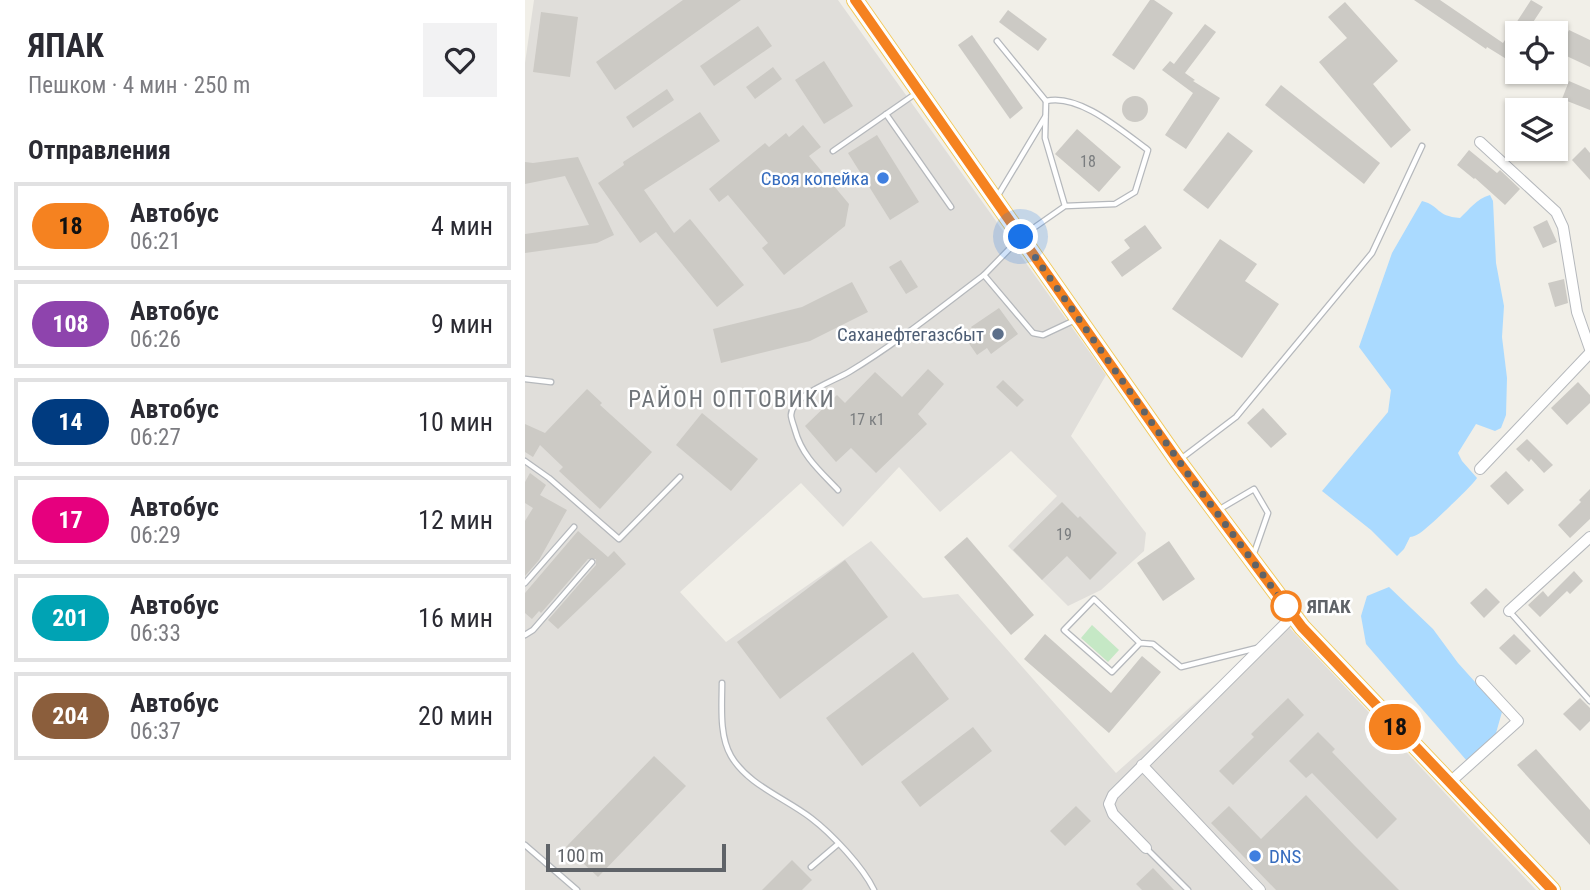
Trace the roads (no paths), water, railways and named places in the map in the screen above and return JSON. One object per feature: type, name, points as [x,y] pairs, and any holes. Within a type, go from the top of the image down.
[{"type":"main road","points":[[855,0],[1178,461],[1293,616],[1320,648],[1552,890]]},
{"type":"street","points":[[1480,469],[1590,351],[1577,312],[1563,228],[1556,212],[1481,142]]},
{"type":"street","points":[[1509,611],[1590,537]]},
{"type":"street","points":[[1146,848],[1113,814],[1109,804],[1113,795],[1293,616]]},
{"type":"street","points":[[1449,783],[1518,721],[1481,681]]},
{"type":"street","points":[[1142,765],[1260,890]]},
{"type":"lane","points":[[997,41],[1046,101],[1045,138],[1065,206]]},
{"type":"lane","points":[[833,151],[919,91]]},
{"type":"lane","points":[[838,490],[799,446],[791,415],[801,398],[849,372],[904,336],[984,275],[1021,237],[1065,206],[1115,204],[1135,192],[1148,150],[1100,114],[1057,99],[1046,101]]},
{"type":"lane","points":[[886,114],[951,207]]},
{"type":"lane","points":[[995,200],[1046,116]]},
{"type":"lane","points":[[1178,461],[1236,417],[1372,253],[1422,146]]},
{"type":"lane","points":[[984,275],[1033,333],[1043,335],[1079,318]]},
{"type":"lane","points":[[525,379],[551,382]]},
{"type":"lane","points":[[525,461],[549,478],[619,539],[680,477]]},
{"type":"lane","points":[[1216,512],[1255,489],[1268,513],[1251,560]]},
{"type":"lane","points":[[525,583],[574,527]]},
{"type":"lane","points":[[525,635],[533,630],[592,562]]},
{"type":"lane","points":[[1140,643],[1112,673],[1063,630],[1094,599],[1140,643],[1153,644],[1181,667],[1261,647]]},
{"type":"lane","points":[[1509,611],[1590,701]]},
{"type":"lane","points":[[722,682],[722,725],[731,755],[750,778],[812,818],[838,844],[874,890]]},
{"type":"lane","points":[[811,867],[838,844]]},
{"type":"lane","points":[[525,845],[577,890]]},
{"type":"lane","points":[[1146,848],[1188,890]]},
{"type":"water","points":[[1490,195],[1493,201],[1496,263],[1504,306],[1502,337],[1507,378],[1506,415],[1501,428],[1495,431],[1476,424],[1458,453],[1477,478],[1432,523],[1410,537],[1397,556],[1371,530],[1322,491],[1388,412],[1391,390],[1359,347],[1392,253],[1422,201],[1446,215],[1460,218],[1477,202]]},
{"type":"water","points":[[1389,587],[1433,629],[1458,663],[1502,712],[1494,740],[1467,761],[1366,644],[1361,616],[1367,596]]},
{"type":"place","name":"Своя копейка","points":[[883,178]]},
{"type":"place","name":"Саханефтегазсбыт","points":[[998,334]]},
{"type":"place","name":"ЯПАК","points":[[1286,606]]},
{"type":"place","name":"DNS","points":[[1255,856]]},
{"type":"district","name":"РАЙОН ОПТОВИКИ","points":[[732,399]]}]
